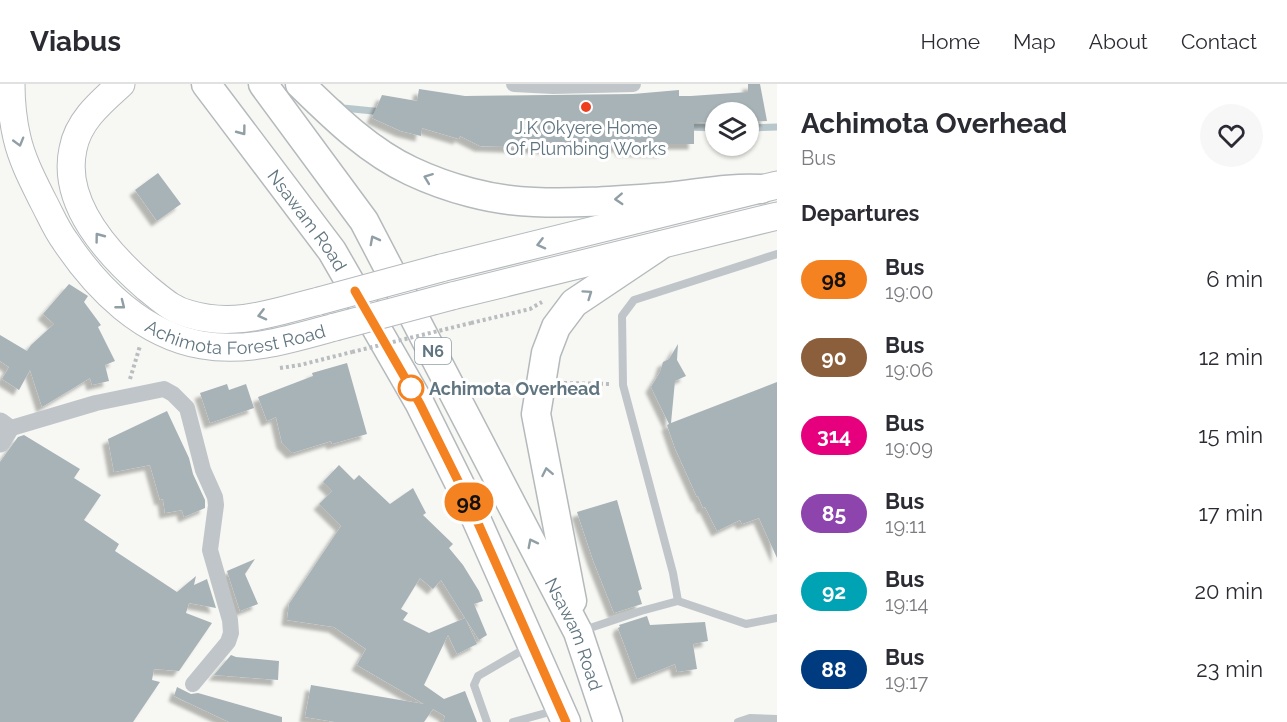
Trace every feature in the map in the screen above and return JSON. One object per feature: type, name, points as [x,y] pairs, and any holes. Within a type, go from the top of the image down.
[{"type":"highway","name":"Nsawam Road","points":[[206,84],[332,251],[430,423],[470,505],[563,715]]},
{"type":"highway","name":"Nsawam Road","points":[[262,84],[364,221],[578,632],[608,722]]},
{"type":"highway","points":[[300,84],[344,126],[410,171],[441,183],[484,195],[533,202],[666,197],[769,187]]},
{"type":"highway","points":[[578,632],[536,414],[546,353],[556,327],[574,303],[659,246]]},
{"type":"main road","name":"Achimota Forest Road","points":[[11,84],[17,138],[29,174],[64,240],[111,297],[141,321],[169,337],[202,345],[242,348],[275,343],[452,296],[777,216]]},
{"type":"main road","name":"Achimota Forest Road","points":[[121,84],[95,108],[79,131],[73,148],[70,167],[79,203],[106,247],[129,272],[172,309],[220,321],[243,320],[441,268],[769,187]]},
{"type":"street","points":[[514,84],[553,86],[633,84]]},
{"type":"street","points":[[3,431],[96,404],[164,389],[173,394],[187,408],[203,470],[215,497],[210,550],[230,620],[231,633],[228,642],[193,684]]},
{"type":"lane","points":[[678,601],[673,573],[623,385],[622,316],[634,300],[777,254]]},
{"type":"lane","points":[[578,632],[678,601],[746,624],[777,618]]},
{"type":"lane","points":[[487,722],[474,685],[478,676],[532,645]]},
{"type":"lane","points":[[513,722],[563,715]]},
{"type":"lane","points":[[738,722],[750,718],[777,718]]},
{"type":"path","points":[[352,352],[471,323]]},
{"type":"path","points":[[561,382],[623,385]]},
{"type":"building","points":[[748,84],[760,84],[767,121],[759,121],[759,102],[705,102],[705,122],[694,123],[694,144],[664,144],[663,152],[621,151],[621,147],[574,146],[560,149],[480,146],[460,136],[459,139],[422,128],[421,136],[401,131],[372,118],[382,95],[417,101],[419,89],[465,96],[633,94],[679,90],[679,96],[691,96],[748,92]]},
{"type":"building","points":[[158,173],[181,204],[157,221],[135,190]]},
{"type":"building","points":[[69,284],[88,296],[84,302],[101,325],[98,327],[115,361],[105,365],[109,381],[92,385],[90,378],[42,407],[30,370],[19,390],[2,379],[9,367],[0,361],[0,335],[27,351],[54,324],[43,314]]},
{"type":"building","points":[[678,344],[677,360],[686,376],[675,381],[671,423],[777,382],[777,558],[759,518],[742,524],[740,520],[717,531],[705,507],[703,508],[697,497],[675,448],[667,425],[669,424],[651,387],[663,362],[669,359]]},
{"type":"building","points":[[347,363],[367,434],[332,444],[331,441],[292,453],[282,443],[276,417],[267,421],[258,397],[313,376],[312,373]]},
{"type":"building","points":[[227,384],[229,390],[246,384],[254,408],[210,423],[200,393]]},
{"type":"building","points":[[167,411],[205,500],[205,508],[184,517],[182,510],[165,513],[163,499],[160,500],[150,465],[114,472],[108,439]]},
{"type":"building","points":[[24,435],[80,469],[74,478],[101,495],[84,520],[119,544],[115,551],[177,592],[196,576],[194,585],[207,579],[216,608],[189,603],[186,613],[212,623],[179,671],[154,669],[152,680],[160,682],[133,722],[0,722],[0,462],[18,437]]},
{"type":"building","points":[[339,465],[354,480],[359,475],[390,504],[413,488],[426,513],[423,515],[453,544],[449,548],[479,591],[483,601],[474,604],[487,635],[479,640],[441,580],[433,589],[420,578],[401,609],[408,613],[403,620],[429,633],[465,618],[477,644],[457,654],[448,635],[424,685],[444,699],[465,691],[477,722],[443,722],[445,716],[433,709],[424,722],[335,722],[305,717],[311,685],[424,704],[357,665],[366,649],[334,627],[287,620],[289,604],[341,526],[319,504],[332,491],[323,482]]},
{"type":"building","points":[[617,500],[642,589],[638,591],[642,604],[614,613],[577,512]]},
{"type":"building","points":[[255,559],[245,574],[258,604],[240,611],[227,571]]},
{"type":"building","points":[[647,616],[650,625],[705,622],[708,641],[693,644],[697,669],[677,672],[675,664],[637,679],[618,628],[619,625]]},
{"type":"building","points":[[231,655],[279,661],[278,680],[214,675]]},
{"type":"building","points":[[177,687],[191,694],[198,693],[282,717],[282,722],[229,722],[174,696]]},
{"type":"waterway","points":[[339,104],[343,108],[383,112]]},
{"type":"waterway","points":[[687,127],[705,128]]},
{"type":"waterway","points":[[759,128],[777,127]]},
{"type":"bus line","name":"98","points":[[355,291],[420,404],[470,505],[566,722]]},
{"type":"place","name":"J.K Okyere Home Of Plumbing Works","points":[[586,107]]},
{"type":"place","name":"Achimota Overhead","points":[[411,388]]}]
